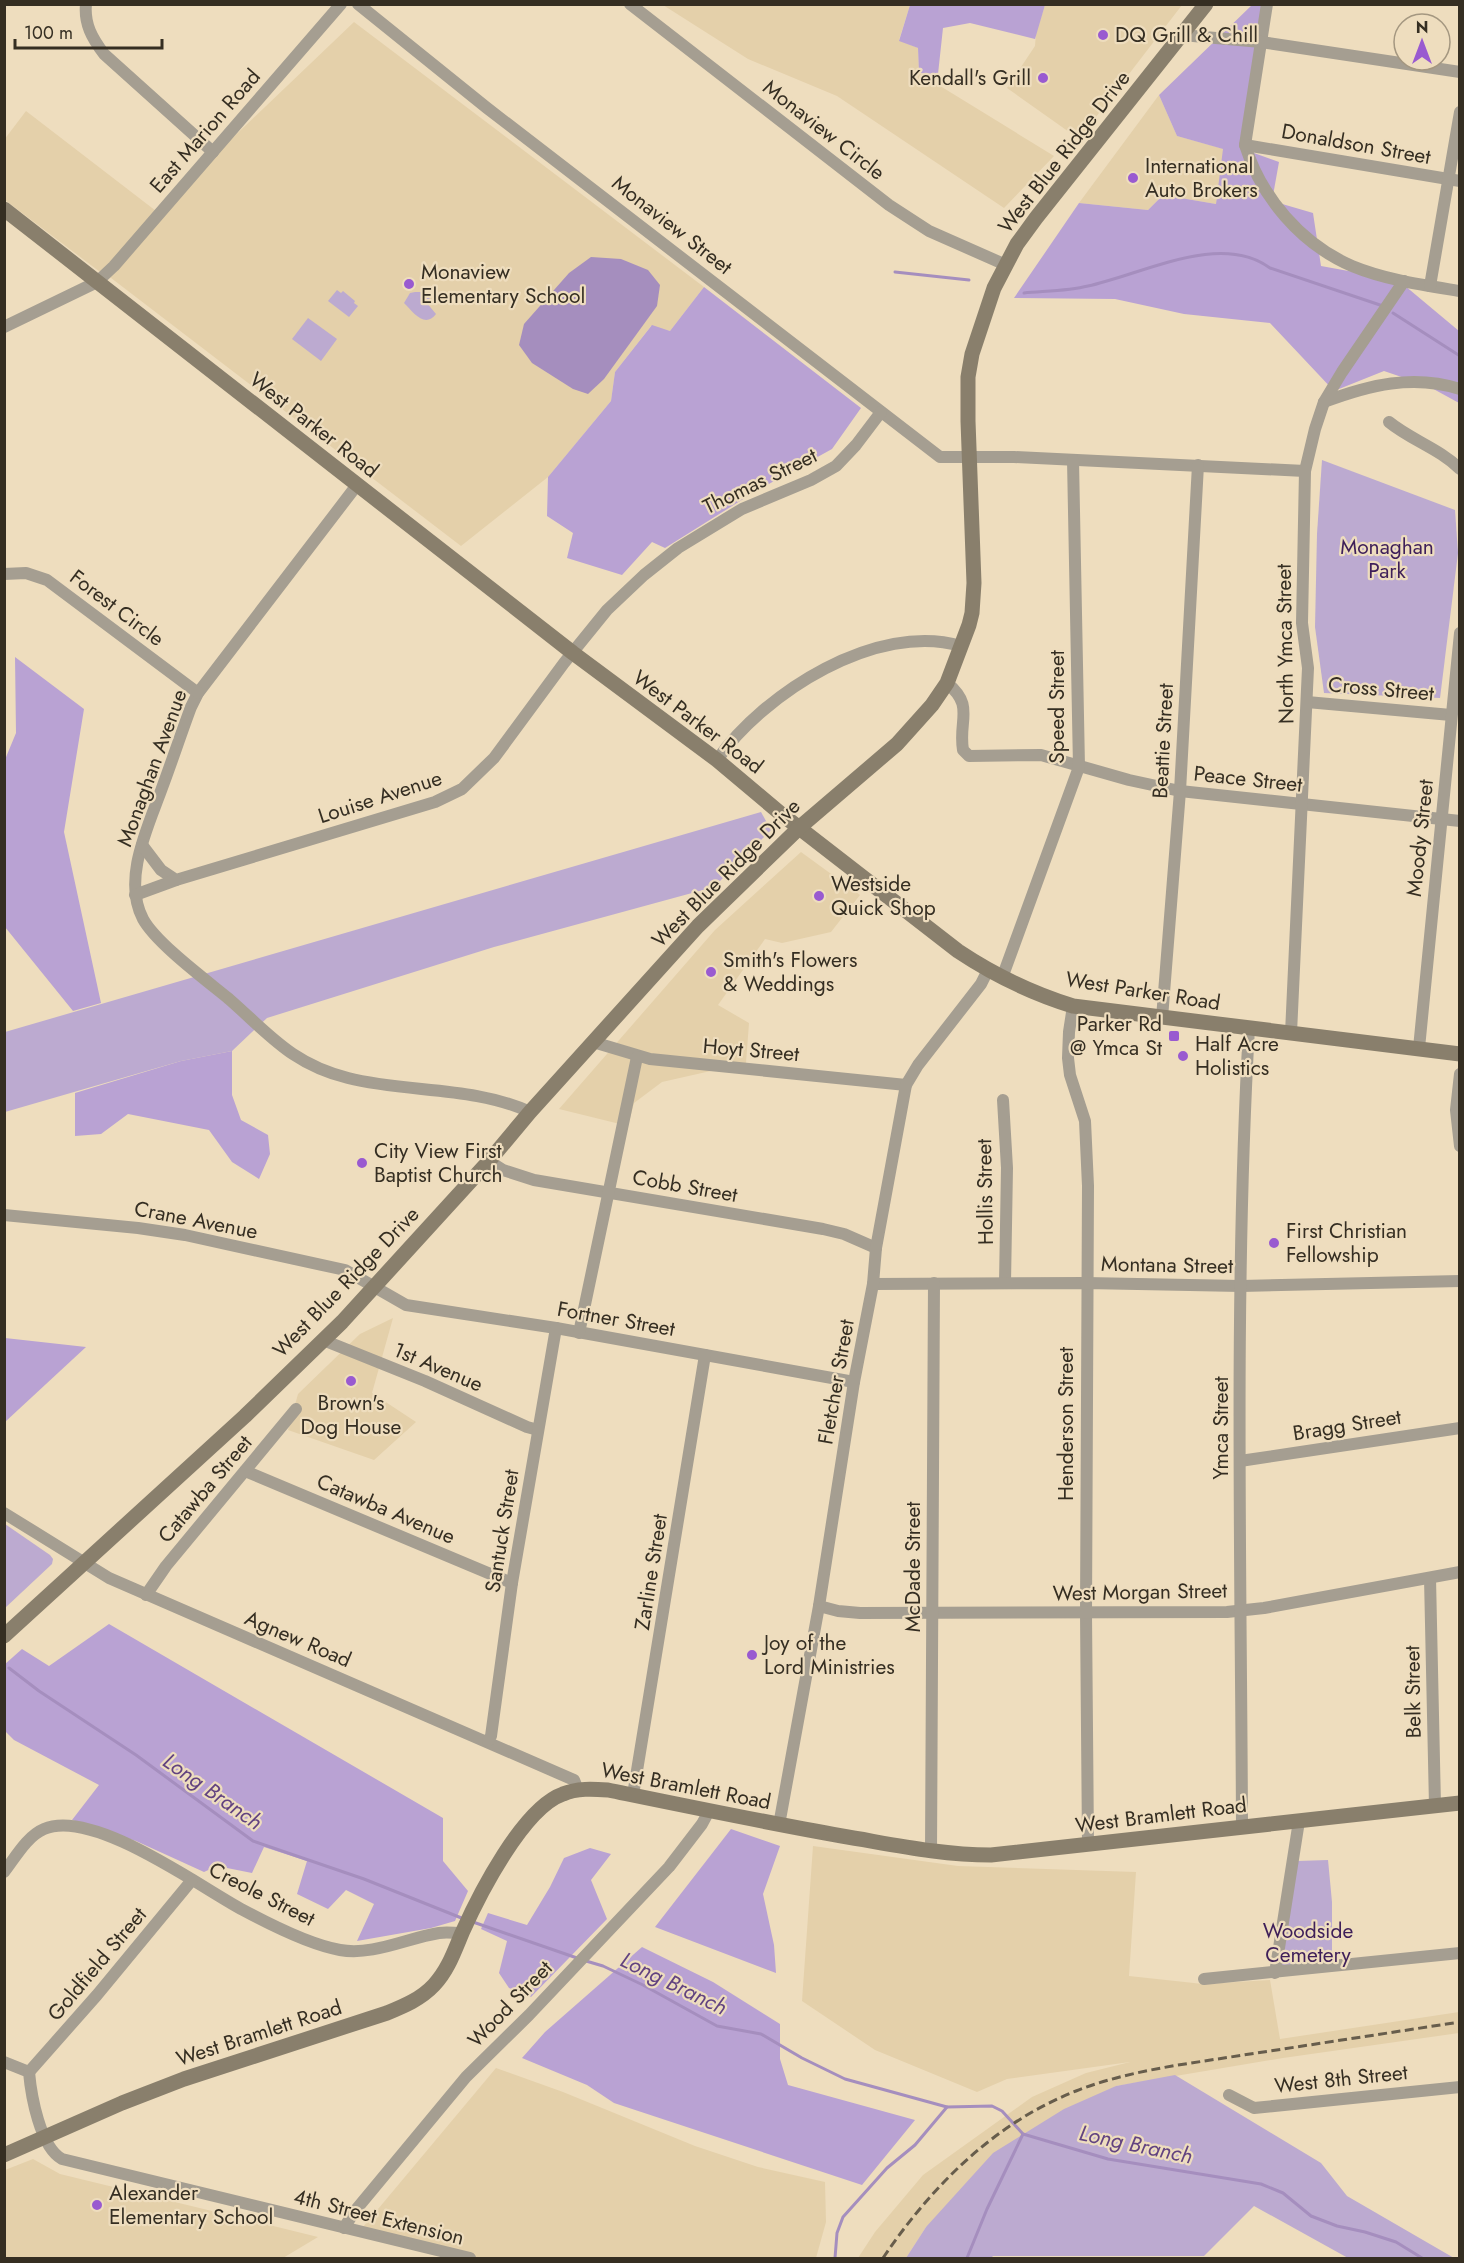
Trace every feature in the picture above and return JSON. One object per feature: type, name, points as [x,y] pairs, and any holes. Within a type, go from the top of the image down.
[{"type":"street","points":[[86,4],[90,34],[104,54],[213,152]]},
{"type":"street","name":"East Marion Road","points":[[4,327],[97,282],[119,261],[341,4]]},
{"type":"street","name":"Monaview Street","points":[[358,4],[487,108],[940,457],[969,456]]},
{"type":"street","name":"Monaview Circle","points":[[630,4],[889,205],[929,231],[1006,265]]},
{"type":"street","name":"West Blue Ridge Drive","points":[[4,1636],[245,1416],[375,1287],[698,926],[800,827],[913,728],[932,705],[947,683],[969,625],[974,583],[968,377],[972,354],[986,308],[1006,265],[1036,218],[1206,4]]},
{"type":"street","points":[[1268,4],[1245,145],[1252,166],[1273,204],[1305,235],[1329,253],[1352,266],[1404,281],[1460,291]]},
{"type":"street","points":[[1182,35],[1261,42],[1460,72]]},
{"type":"street","points":[[1430,286],[1454,180],[1460,112]]},
{"type":"street","name":"Donaldson Street","points":[[1245,145],[1454,180]]},
{"type":"street","name":"West Parker Road","points":[[8,216],[97,282],[573,653],[717,760],[958,951],[988,970],[1036,994],[1073,1006],[1460,1054]]},
{"type":"street","name":"North Ymca Street","points":[[1290,1033],[1308,668],[1302,623],[1305,471],[1324,402],[1404,281]]},
{"type":"street","points":[[1324,402],[1359,389],[1392,383],[1432,382],[1460,389]]},
{"type":"street","name":"Thomas Street","points":[[573,653],[607,610],[644,575],[705,530],[742,509],[811,480],[836,466],[856,445],[881,412]]},
{"type":"street","points":[[1389,422],[1404,434],[1451,460],[1460,468]]},
{"type":"street","points":[[969,456],[1305,471]]},
{"type":"street","name":"Speed Street","points":[[1002,978],[1079,767],[1072,459]]},
{"type":"street","name":"Beattie Street","points":[[1162,1018],[1180,791],[1198,465]]},
{"type":"street","name":"Monaghan Avenue","points":[[135,895],[142,845],[198,693],[357,485]]},
{"type":"street","name":"Forest Circle","points":[[4,574],[26,573],[47,580],[198,693]]},
{"type":"street","name":"Moody Street","points":[[1419,1048],[1460,633]]},
{"type":"street","points":[[717,760],[755,717],[773,701],[833,665],[877,649],[917,641],[941,640],[961,645]]},
{"type":"street","name":"Louise Avenue","points":[[135,895],[176,880],[402,813],[452,795],[473,780],[494,758],[573,653]]},
{"type":"street","name":"Peace Street","points":[[947,683],[960,694],[962,745],[966,754],[975,757],[1036,755],[1180,791],[1460,821]]},
{"type":"street","name":"Cross Street","points":[[1307,702],[1451,715]]},
{"type":"street","points":[[142,845],[161,870],[176,880]]},
{"type":"street","points":[[135,895],[138,908],[151,930],[282,1047],[304,1063],[349,1078],[486,1099],[530,1112]]},
{"type":"street","name":"Fletcher Street","points":[[779,1825],[819,1606],[854,1382],[873,1284],[876,1248],[906,1085],[918,1065],[981,984],[988,970]]},
{"type":"street","name":"Henderson Street","points":[[1073,1006],[1068,1058],[1070,1075],[1082,1108],[1086,1134],[1088,1845]]},
{"type":"street","name":"Ymca Street","points":[[1242,1827],[1241,1286],[1244,1098],[1249,1028]]},
{"type":"street","name":"Hoyt Street","points":[[593,1042],[637,1057],[906,1085]]},
{"type":"street","points":[[579,1333],[637,1057]]},
{"type":"street","points":[[1460,1074],[1456,1110],[1460,1146]]},
{"type":"street","name":"Hollis Street","points":[[1003,1100],[1007,1168],[1005,1283]]},
{"type":"street","name":"Cobb Street","points":[[489,1161],[503,1170],[534,1180],[823,1229],[844,1234],[876,1248]]},
{"type":"street","name":"Crane Avenue","points":[[4,1215],[185,1235],[339,1268],[375,1287]]},
{"type":"street","name":"Montana Street","points":[[873,1284],[1086,1283],[1241,1286],[1460,1281]]},
{"type":"street","name":"McDade Street","points":[[931,1852],[934,1283]]},
{"type":"street","name":"Fortner Street","points":[[375,1287],[406,1305],[556,1328],[854,1382]]},
{"type":"street","name":"Santuck Street","points":[[488,1741],[491,1736],[512,1583],[556,1328]]},
{"type":"street","name":"1st Avenue","points":[[322,1340],[395,1368],[538,1430]]},
{"type":"street","name":"Zarline Street","points":[[633,1795],[705,1355]]},
{"type":"street","name":"Catawba Street","points":[[146,1595],[166,1566],[296,1409]]},
{"type":"street","name":"Bragg Street","points":[[1240,1461],[1460,1428]]},
{"type":"street","name":"Catawba Avenue","points":[[245,1471],[512,1583]]},
{"type":"street","name":"Agnew Road","points":[[4,1513],[109,1578],[488,1741],[574,1780],[578,1790]]},
{"type":"street","name":"West Morgan Street","points":[[819,1606],[860,1613],[1241,1610],[1264,1608],[1460,1572]]},
{"type":"street","name":"Belk Street","points":[[1430,1578],[1435,1806]]},
{"type":"street","name":"West Bramlett Road","points":[[4,2155],[122,2103],[184,2079],[406,2006],[425,1993],[450,1962],[463,1930],[497,1866],[535,1813],[547,1801],[563,1793],[578,1790],[608,1790],[779,1825],[931,1852],[991,1856],[1460,1803]]},
{"type":"street","name":"Wood Street","points":[[344,2228],[466,2077],[529,2015],[669,1867],[702,1824],[709,1811]]},
{"type":"street","points":[[1275,1973],[1299,1821]]},
{"type":"street","name":"Creole Street","points":[[4,1872],[34,1835],[53,1826],[82,1828],[124,1843],[262,1920],[340,1950],[362,1951],[434,1934],[463,1930]]},
{"type":"street","name":"Goldfield Street","points":[[29,2072],[97,1995],[192,1880]]},
{"type":"street","points":[[1204,1979],[1460,1953]]},
{"type":"street","points":[[4,2062],[29,2072],[44,2138]]},
{"type":"street","name":"West 8th Street","points":[[1229,2095],[1254,2108],[1460,2087]]},
{"type":"street","name":"4th Street Extension","points":[[44,2138],[52,2152],[62,2159],[464,2258]]},
{"type":"shaded area","points":[[910,4],[1045,5],[1035,39],[970,23],[943,28],[938,74],[919,73],[918,48],[899,41]]},
{"type":"shaded area","points":[[663,5],[910,5],[899,40],[918,48],[919,73],[1054,156],[1004,208],[837,96],[748,59]]},
{"type":"shaded area","points":[[1045,5],[1182,5],[1079,139],[1007,88],[1035,46],[1036,33]]},
{"type":"shaded area","points":[[1252,5],[1265,5],[1240,148],[1279,162],[1272,201],[1313,213],[1321,266],[1398,280],[1459,331],[1459,403],[1428,386],[1384,371],[1334,391],[1270,323],[1184,314],[1115,299],[1014,298],[1079,203],[1148,210],[1163,195],[1216,204],[1223,149],[1177,136],[1159,95]]},
{"type":"shaded area","name":"Monaview Elementary School","points":[[354,22],[704,287],[670,331],[651,326],[615,372],[611,401],[548,477],[461,546],[106,274],[104,275],[5,200],[4,140],[26,111],[156,211]]},
{"type":"shaded area","points":[[1159,95],[1177,136],[1224,149],[1216,204],[1163,195],[1148,210],[1079,203]]},
{"type":"shaded area","points":[[591,257],[621,259],[648,270],[660,285],[657,306],[604,379],[588,394],[573,389],[532,363],[519,345],[524,324],[569,273]]},
{"type":"shaded area","points":[[704,287],[861,408],[832,449],[756,491],[665,548],[652,542],[622,575],[567,558],[573,533],[547,516],[548,477],[611,401],[615,372],[652,325],[670,331]]},
{"type":"shaded area","points":[[15,657],[84,709],[64,832],[101,1003],[73,1011],[5,927],[4,762],[16,733]]},
{"type":"shaded area","points":[[801,852],[860,895],[831,932],[782,943],[765,939],[718,1005],[749,1023],[746,1063],[662,1082],[634,1103],[628,1126],[559,1109],[715,930]]},
{"type":"shaded area","points":[[232,1051],[232,1095],[241,1120],[268,1135],[270,1154],[259,1179],[232,1162],[209,1130],[128,1114],[101,1134],[75,1136],[75,1093],[181,1061]]},
{"type":"shaded area","points":[[393,1318],[372,1393],[416,1422],[374,1460],[288,1430],[298,1394],[360,1334]]},
{"type":"shaded area","points":[[4,1338],[86,1347],[5,1422]]},
{"type":"shaded area","points":[[109,1624],[443,1818],[443,1861],[468,1891],[455,1921],[431,1928],[357,1941],[374,1904],[346,1890],[328,1909],[297,1894],[307,1861],[264,1847],[252,1873],[217,1866],[204,1872],[136,1841],[72,1820],[99,1785],[14,1740],[5,1731],[4,1665],[22,1649],[49,1666]]},
{"type":"shaded area","points":[[731,1829],[780,1846],[763,1894],[774,1945],[776,1973],[655,1927]]},
{"type":"shaded area","points":[[813,1846],[958,1866],[1136,1872],[1129,1976],[1203,1984],[1270,1980],[1280,2039],[1459,2012],[1459,2033],[1283,2058],[1116,2086],[926,2227],[906,2258],[858,2258],[875,2232],[923,2175],[1032,2097],[1086,2073],[1130,2062],[1007,2079],[977,2092],[875,2050],[802,2001]]},
{"type":"shaded area","points":[[590,1848],[611,1854],[591,1880],[607,1919],[531,1997],[509,1988],[499,1973],[507,1941],[481,1929],[488,1913],[527,1925],[564,1858]]},
{"type":"shaded area","points":[[642,1947],[713,1982],[780,2024],[780,2059],[788,2085],[915,2120],[862,2185],[614,2103],[587,2085],[522,2058],[545,2032]]},
{"type":"shaded area","points":[[496,2068],[563,2092],[695,2146],[758,2167],[825,2182],[826,2222],[816,2258],[468,2258],[363,2227]]},
{"type":"shaded area","name":"Alexander Elementary School","points":[[33,2159],[60,2174],[318,2237],[283,2258],[5,2258],[5,2170]]},
{"type":"green space","points":[[337,290],[341,293],[343,291],[358,306],[349,317],[328,301]]},
{"type":"green space","points":[[422,292],[430,298],[426,302],[436,314],[432,318],[428,320],[419,318],[404,303],[410,293]]},
{"type":"green space","points":[[308,318],[337,339],[321,361],[292,339]]},
{"type":"green space","name":"Monaghan Park","points":[[1322,460],[1455,510],[1458,553],[1440,698],[1324,693],[1315,627],[1317,534]]},
{"type":"green space","points":[[761,812],[771,830],[714,887],[494,947],[267,1018],[232,1051],[181,1061],[5,1112],[5,1032]]},
{"type":"green space","points":[[5,1524],[53,1559],[52,1564],[5,1608]]},
{"type":"green space","name":"Woodside Cemetery","points":[[1328,1860],[1332,1902],[1332,1964],[1281,1968],[1297,1861]]},
{"type":"green space","points":[[1175,2075],[1321,2163],[1347,2196],[1454,2258],[1348,2258],[1254,2206],[1204,2256],[906,2258],[926,2227],[993,2153],[1064,2109],[1116,2086]]},
{"type":"waterway","points":[[1024,293],[1080,288],[1180,259],[1228,254],[1250,258],[1270,268],[1383,306]]},
{"type":"waterway","points":[[895,272],[969,280]]},
{"type":"waterway","points":[[1393,313],[1460,356]]},
{"type":"waterway","name":"Long Branch","points":[[9,1668],[39,1691],[136,1755],[253,1841],[364,1879],[464,1919]]},
{"type":"waterway","name":"Long Branch","points":[[473,1922],[577,1958]]},
{"type":"waterway","name":"Long Branch","points":[[586,1961],[603,1966],[643,1985],[717,2026],[761,2034],[845,2079],[947,2107],[992,2106],[1002,2111],[1023,2134],[1108,2159],[1261,2184],[1283,2193],[1311,2216],[1337,2226],[1396,2242],[1422,2258]]},
{"type":"waterway","points":[[835,2258],[837,2233],[843,2217],[887,2168],[915,2145],[947,2107]]},
{"type":"waterway","points":[[967,2258],[987,2209],[1023,2134]]},
{"type":"railway","points":[[883,2258],[922,2206],[944,2182],[992,2139],[1046,2104],[1088,2086],[1165,2067],[1460,2022]]},
{"type":"place","name":"DQ Grill & Chill","points":[[1103,35]]},
{"type":"place","name":"Kendall's Grill","points":[[1043,78]]},
{"type":"place","name":"International Auto Brokers","points":[[1133,178]]},
{"type":"place","name":"Monaview Elementary School","points":[[409,284]]},
{"type":"place","name":"Westside Quick Shop","points":[[819,896]]},
{"type":"place","name":"Smith's Flowers & Weddings","points":[[711,972]]},
{"type":"place","name":"Parker Rd @ Ymca St","points":[[1174,1036]]},
{"type":"place","name":"Half Acre Holistics","points":[[1183,1056]]},
{"type":"place","name":"City View First Baptist Church","points":[[362,1163]]},
{"type":"place","name":"First Christian Fellowship","points":[[1274,1243]]},
{"type":"place","name":"Brown's Dog House","points":[[351,1381]]},
{"type":"place","name":"Joy of the Lord Ministries","points":[[752,1655]]},
{"type":"place","name":"Alexander Elementary School","points":[[97,2205]]}]
